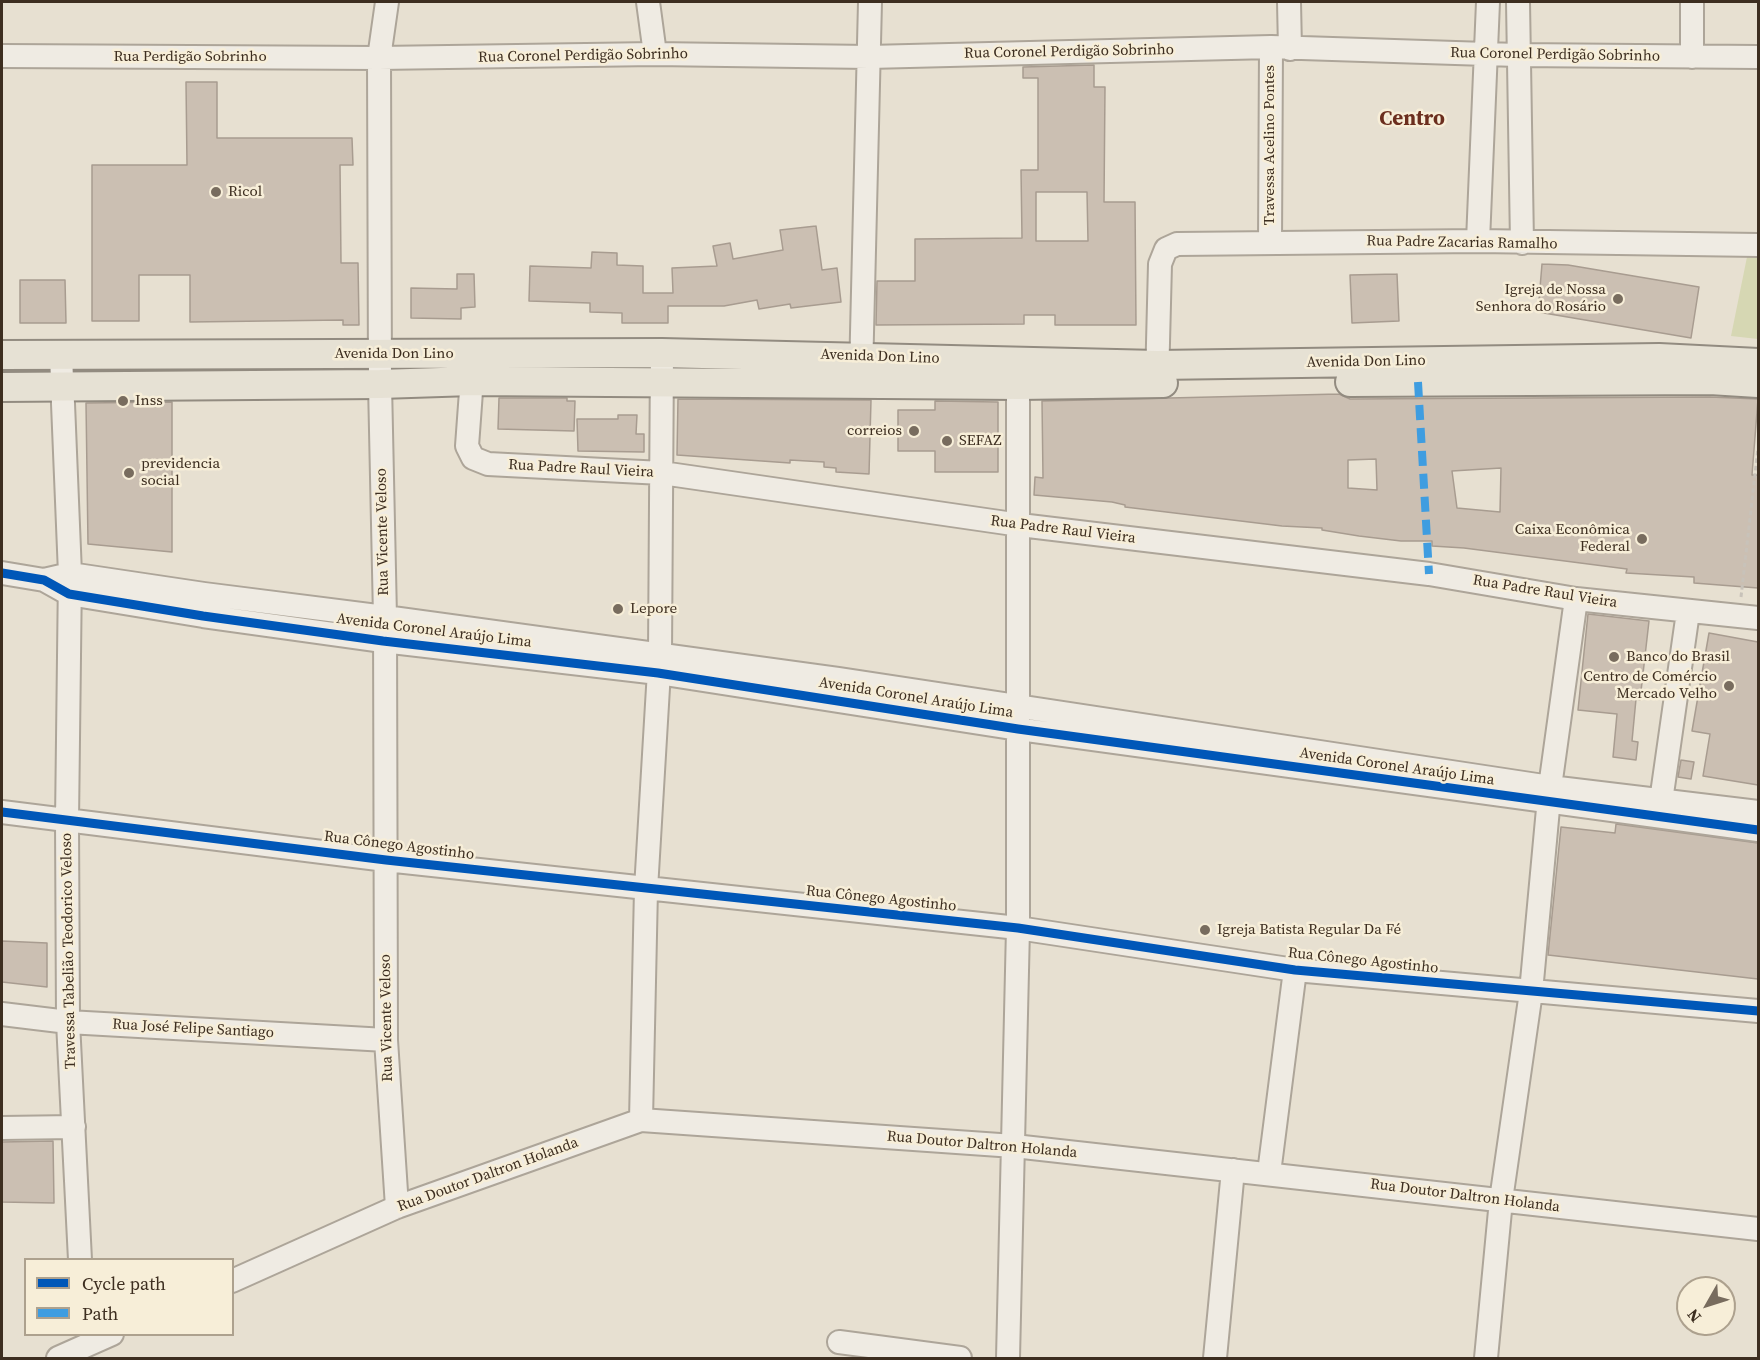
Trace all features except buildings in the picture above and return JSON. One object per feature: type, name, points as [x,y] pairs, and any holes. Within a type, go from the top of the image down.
[{"type":"main road","name":"Avenida Don Lino","points":[[2,387],[380,384],[473,367],[662,352],[861,369],[1018,373],[1698,380],[1758,383]]},
{"type":"main road","name":"Avenida Don Lino","points":[[2,355],[381,354],[473,367],[663,381],[861,369]]},
{"type":"main road","points":[[215,355],[216,386]]},
{"type":"main road","name":"Avenida Don Lino","points":[[1157,374],[1659,358],[1758,363]]},
{"type":"street","name":"Rua Vicente Veloso","points":[[387,2],[379,58],[380,384],[385,616],[383,641],[386,1040],[397,1207]]},
{"type":"street","points":[[648,2],[655,54]]},
{"type":"street","points":[[861,369],[870,2]]},
{"type":"street","name":"Travessa Acelino Pontes","points":[[1270,243],[1280,48],[1289,2]]},
{"type":"street","points":[[1478,241],[1488,54],[1488,2]]},
{"type":"street","points":[[1518,2],[1517,55],[1522,243]]},
{"type":"street","points":[[1692,2],[1692,57]]},
{"type":"street","name":"Rua Coronel Perdigão Sobrinho","points":[[379,58],[655,54],[869,57],[1280,48],[1517,55],[1758,57]]},
{"type":"street","name":"Rua Perdigão Sobrinho","points":[[2,56],[379,58]]},
{"type":"street","name":"Rua Padre Zacarias Ramalho","points":[[1157,374],[1160,264],[1166,249],[1177,244],[1478,241],[1758,245]]},
{"type":"street","points":[[641,1120],[645,890],[659,663],[662,352]]},
{"type":"street","name":"Travessa Tabelião Teodorico Veloso","points":[[61,355],[70,584],[67,821],[68,1022],[80,1258]]},
{"type":"street","name":"Rua Padre Raul Vieira","points":[[473,367],[467,446],[478,462],[488,464],[662,473],[1020,525],[1429,574],[1576,599],[1748,618]]},
{"type":"street","points":[[1008,1359],[1018,928],[1020,525],[1018,373]]},
{"type":"street","points":[[2,573],[70,584]]},
{"type":"street","name":"Avenida Coronel Araújo Lima","points":[[70,584],[203,605],[383,641],[525,646]]},
{"type":"street","points":[[1486,1359],[1501,1200],[1532,992],[1549,795],[1576,599]]},
{"type":"street","name":"Avenida Coronel Araújo Lima","points":[[203,605],[385,616],[525,646],[838,689],[1019,719],[1261,754],[1549,795],[1660,808],[1758,812]]},
{"type":"street","points":[[1660,808],[1688,612]]},
{"type":"street","name":"Avenida Coronel Araújo Lima","points":[[1660,808],[1758,830]]},
{"type":"street","name":"Rua Cônego Agostinho","points":[[2,812],[645,890],[1018,928],[1295,970],[1758,1011]]},
{"type":"street","points":[[1269,1173],[1295,970]]},
{"type":"street","name":"Rua José Felipe Santiago","points":[[2,1014],[68,1022],[386,1040]]},
{"type":"street","name":"Rua Doutor Daltron Holanda","points":[[234,1280],[397,1207],[641,1120],[1014,1146],[1758,1229]]},
{"type":"street","points":[[2,1128],[74,1127]]},
{"type":"street","points":[[1215,1359],[1233,1170]]},
{"type":"street","points":[[58,1359],[84,1341],[107,1336]]},
{"type":"street","points":[[839,1342],[960,1359]]},
{"type":"path","points":[[1748,618],[1758,448]]},
{"type":"green space","points":[[1748,252],[1758,252],[1758,339],[1731,336]]},
{"type":"marked path","points":[[1418,382],[1429,574]]},
{"type":"cycle path","points":[[2,573],[44,580],[69,594],[203,616],[383,641],[658,673],[1018,729],[1758,830]]},
{"type":"cycle path","points":[[2,812],[386,860],[1018,928],[1295,970],[1758,1011]]},
{"type":"place","name":"Ricol","points":[[216,192]]},
{"type":"place","name":"Igreja de Nossa Senhora do Rosário","points":[[1618,299]]},
{"type":"place","name":"Inss","points":[[123,401]]},
{"type":"place","name":"correios","points":[[914,431]]},
{"type":"place","name":"SEFAZ","points":[[947,441]]},
{"type":"place","name":"previdencia social","points":[[129,473]]},
{"type":"place","name":"Caixa Econômica Federal","points":[[1642,539]]},
{"type":"place","name":"Lepore","points":[[618,609]]},
{"type":"place","name":"Banco do Brasil","points":[[1614,657]]},
{"type":"place","name":"Centro de Comércio Mercado Velho","points":[[1729,686]]},
{"type":"place","name":"Igreja Batista Regular Da Fé","points":[[1205,930]]},
{"type":"district","name":"Centro","points":[[1412,120]]}]
